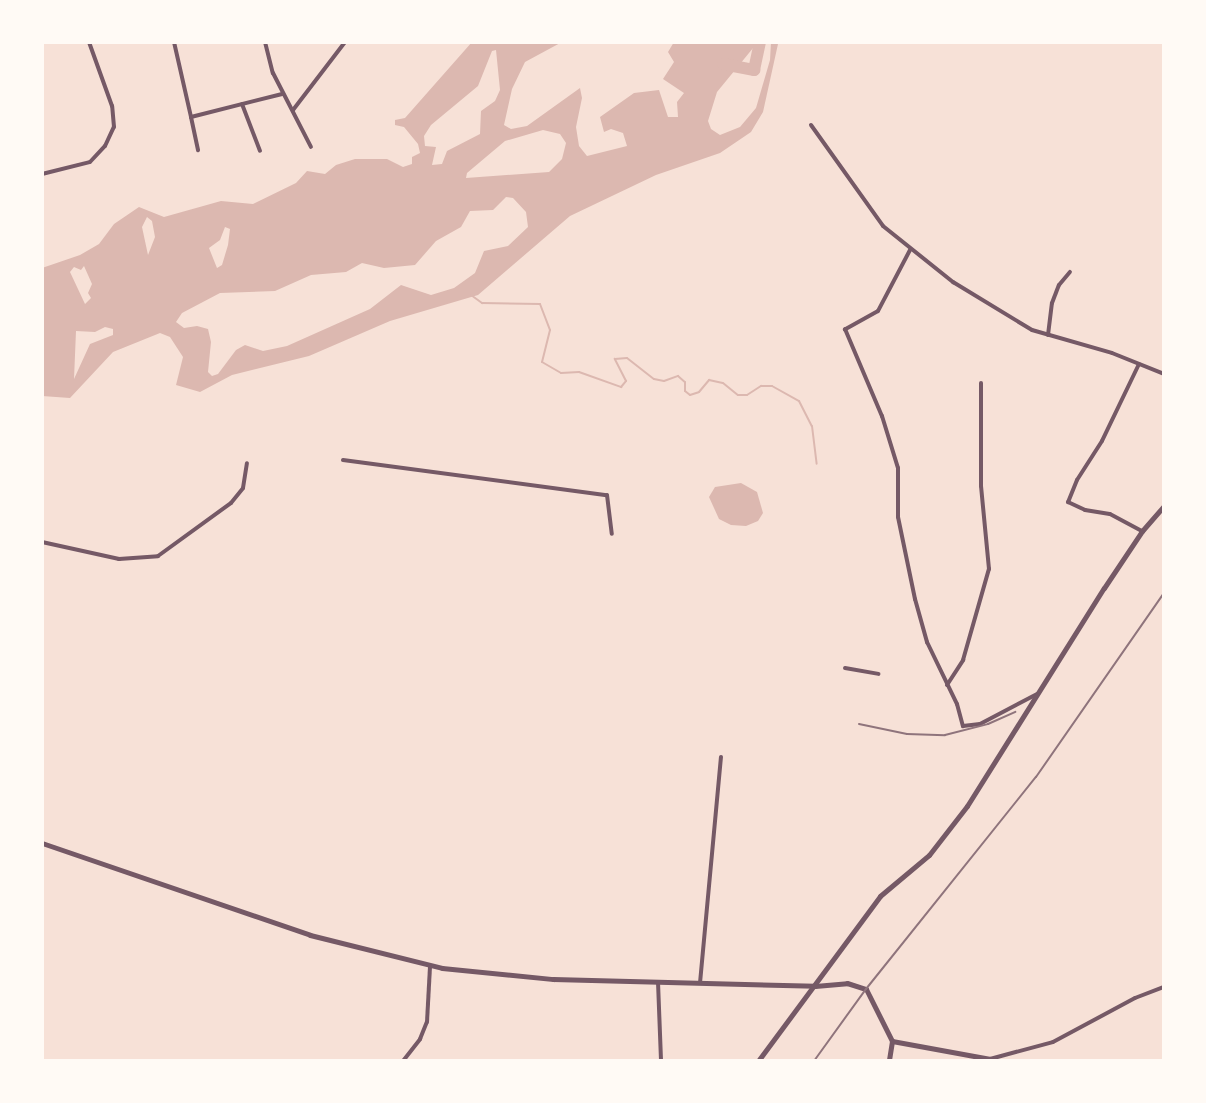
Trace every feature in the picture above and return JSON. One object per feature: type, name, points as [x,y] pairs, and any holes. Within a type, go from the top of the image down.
[{"type":"street","points":[[42,174],[90,162],[114,127],[112,106],[89,42]]},
{"type":"street","points":[[174,42],[198,150]]},
{"type":"street","points":[[265,42],[282,94],[311,147]]},
{"type":"street","points":[[293,110],[345,42]]},
{"type":"street","points":[[191,117],[282,94]]},
{"type":"street","points":[[242,104],[260,151]]},
{"type":"street","points":[[811,125],[883,226],[910,250],[1012,321],[1164,374]]},
{"type":"street","points":[[910,250],[878,311],[845,329],[882,416],[898,468],[898,517],[904,556],[927,642],[963,726],[969,727],[1006,712],[1039,693]]},
{"type":"street","points":[[1048,335],[1052,303],[1059,285],[1070,272]]},
{"type":"street","points":[[1139,364],[1068,502],[1085,510],[1110,514],[1142,531]]},
{"type":"street","points":[[947,685],[963,660],[989,569],[981,486],[981,383]]},
{"type":"street","points":[[343,460],[607,495],[612,534]]},
{"type":"street","points":[[42,542],[119,559],[158,556],[231,503],[243,488],[247,463]]},
{"type":"street","points":[[758,1061],[880,896],[929,855],[967,806],[1142,531],[1164,506]]},
{"type":"street","points":[[845,668],[878,674]]},
{"type":"street","points":[[700,983],[721,757]]},
{"type":"street","points":[[42,843],[310,935],[430,966],[540,978],[815,986],[847,983],[866,989],[892,1041],[889,1061]]},
{"type":"street","points":[[403,1061],[420,1039],[427,1022],[430,966]]},
{"type":"street","points":[[658,982],[661,1061]]},
{"type":"street","points":[[892,1041],[990,1059],[1053,1042],[1135,998],[1164,987]]},
{"type":"shaded area","points":[[472,42],[562,42],[525,62],[512,89],[504,125],[511,129],[527,126],[580,88],[582,98],[576,127],[579,146],[587,156],[627,146],[623,133],[611,129],[604,132],[600,117],[634,93],[659,90],[668,117],[678,117],[677,102],[684,93],[663,79],[674,62],[668,52],[674,42],[758,42],[717,92],[708,121],[711,129],[720,135],[740,127],[756,108],[770,60],[771,42],[778,44],[763,112],[751,132],[720,153],[656,175],[570,216],[478,295],[390,321],[309,356],[232,375],[200,392],[176,385],[183,357],[170,337],[160,333],[113,352],[70,398],[42,396],[42,268],[80,255],[99,244],[114,224],[139,207],[164,217],[221,201],[253,204],[296,183],[307,171],[325,174],[336,165],[355,159],[387,159],[403,167],[412,164],[412,157],[420,153],[418,144],[404,127],[395,125],[395,120],[405,118]],"holes":[[[496,50],[500,90],[495,101],[481,111],[480,134],[447,151],[442,164],[432,165],[436,147],[425,146],[424,136],[431,125],[478,86],[492,51]],[[543,130],[560,134],[566,143],[562,159],[549,172],[466,178],[467,173],[505,141]],[[506,197],[513,198],[526,212],[528,227],[508,246],[484,251],[475,273],[454,288],[431,295],[401,285],[370,309],[287,346],[263,351],[245,345],[236,350],[218,374],[212,376],[208,372],[211,342],[208,329],[197,326],[184,328],[176,322],[182,313],[220,293],[275,291],[311,275],[346,272],[362,263],[384,268],[415,265],[436,241],[461,227],[470,211],[493,210]],[[147,217],[152,221],[155,237],[148,255],[142,227]],[[225,227],[230,229],[222,265],[217,268],[209,248],[220,240]],[[84,266],[92,284],[88,293],[91,298],[85,304],[70,272],[74,267],[81,270]],[[105,327],[113,329],[113,335],[90,344],[74,379],[76,331],[95,332]]]},
{"type":"shaded area","points":[[741,483],[757,492],[763,513],[758,521],[746,526],[731,525],[719,519],[709,497],[715,487]]},
{"type":"waterway","points":[[723,64],[754,70],[760,42]]},
{"type":"waterway","points":[[471,295],[482,303],[540,304],[550,330],[542,362],[561,373],[579,372],[621,387],[626,381],[615,359],[627,358],[654,379],[664,381],[678,376],[685,382],[685,391],[690,395],[699,392],[709,380],[723,383],[738,395],[747,395],[761,386],[772,386],[799,401],[812,426],[817,464]]},
{"type":"railway","points":[[814,1061],[866,989],[1036,777],[1164,593]]},
{"type":"railway","points":[[859,724],[907,734],[945,735],[988,724],[1015,712]]}]
